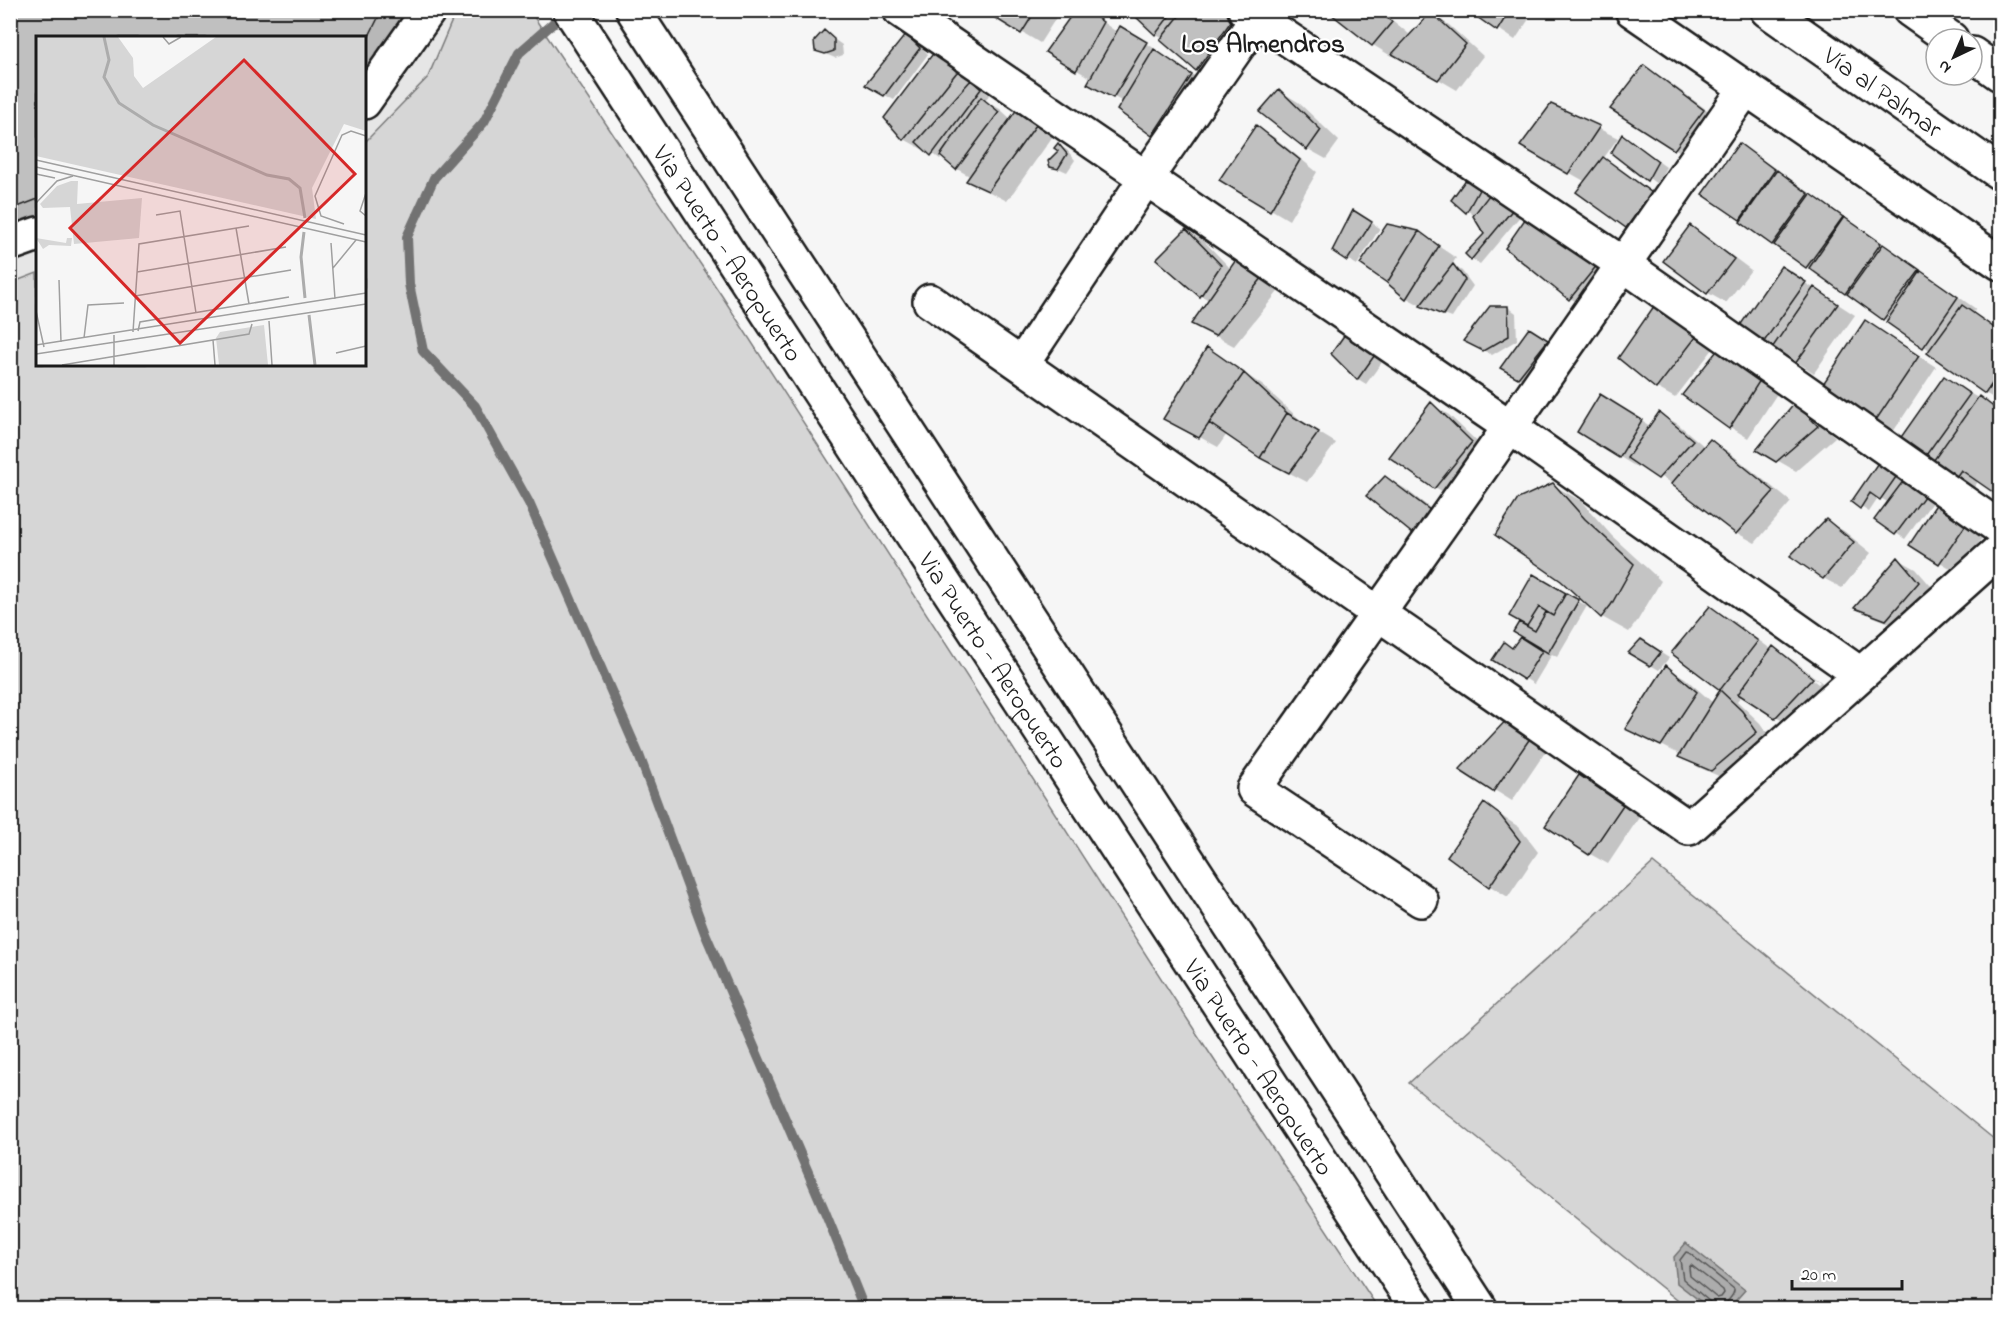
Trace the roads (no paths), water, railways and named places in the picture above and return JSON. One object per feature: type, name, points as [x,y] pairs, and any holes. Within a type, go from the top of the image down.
[{"type":"street","points":[[366,99],[429,10]]},
{"type":"street","name":"Via Puerto - Aeropuerto","points":[[570,10],[1417,1308]]},
{"type":"street","name":"Via Puerto - Aeropuerto","points":[[633,10],[1480,1308]]},
{"type":"street","points":[[900,10],[1510,427],[1860,674]]},
{"type":"street","points":[[1632,10],[2001,263]]},
{"type":"street","name":"Vía al Palmar","points":[[1767,10],[2001,172]]},
{"type":"street","points":[[1911,10],[1934,27]]},
{"type":"street","points":[[1022,364],[1255,13],[1623,264],[2001,528]]},
{"type":"street","points":[[1984,62],[2001,74]]},
{"type":"street","points":[[1421,900],[1254,789],[1746,88]]},
{"type":"street","points":[[10,244],[36,235]]},
{"type":"street","points":[[930,301],[1689,828],[2001,550]]},
{"type":"water","points":[[1686,1243],[1745,1290],[1729,1308],[1709,1308],[1677,1283],[1674,1257]]},
{"type":"waterway","points":[[567,11],[519,53],[484,122],[434,178],[407,237],[409,284],[423,351],[475,406],[529,503],[639,755],[705,933],[864,1308]]},
{"type":"district","name":"Los Almendros","points":[[1263,43]]}]
